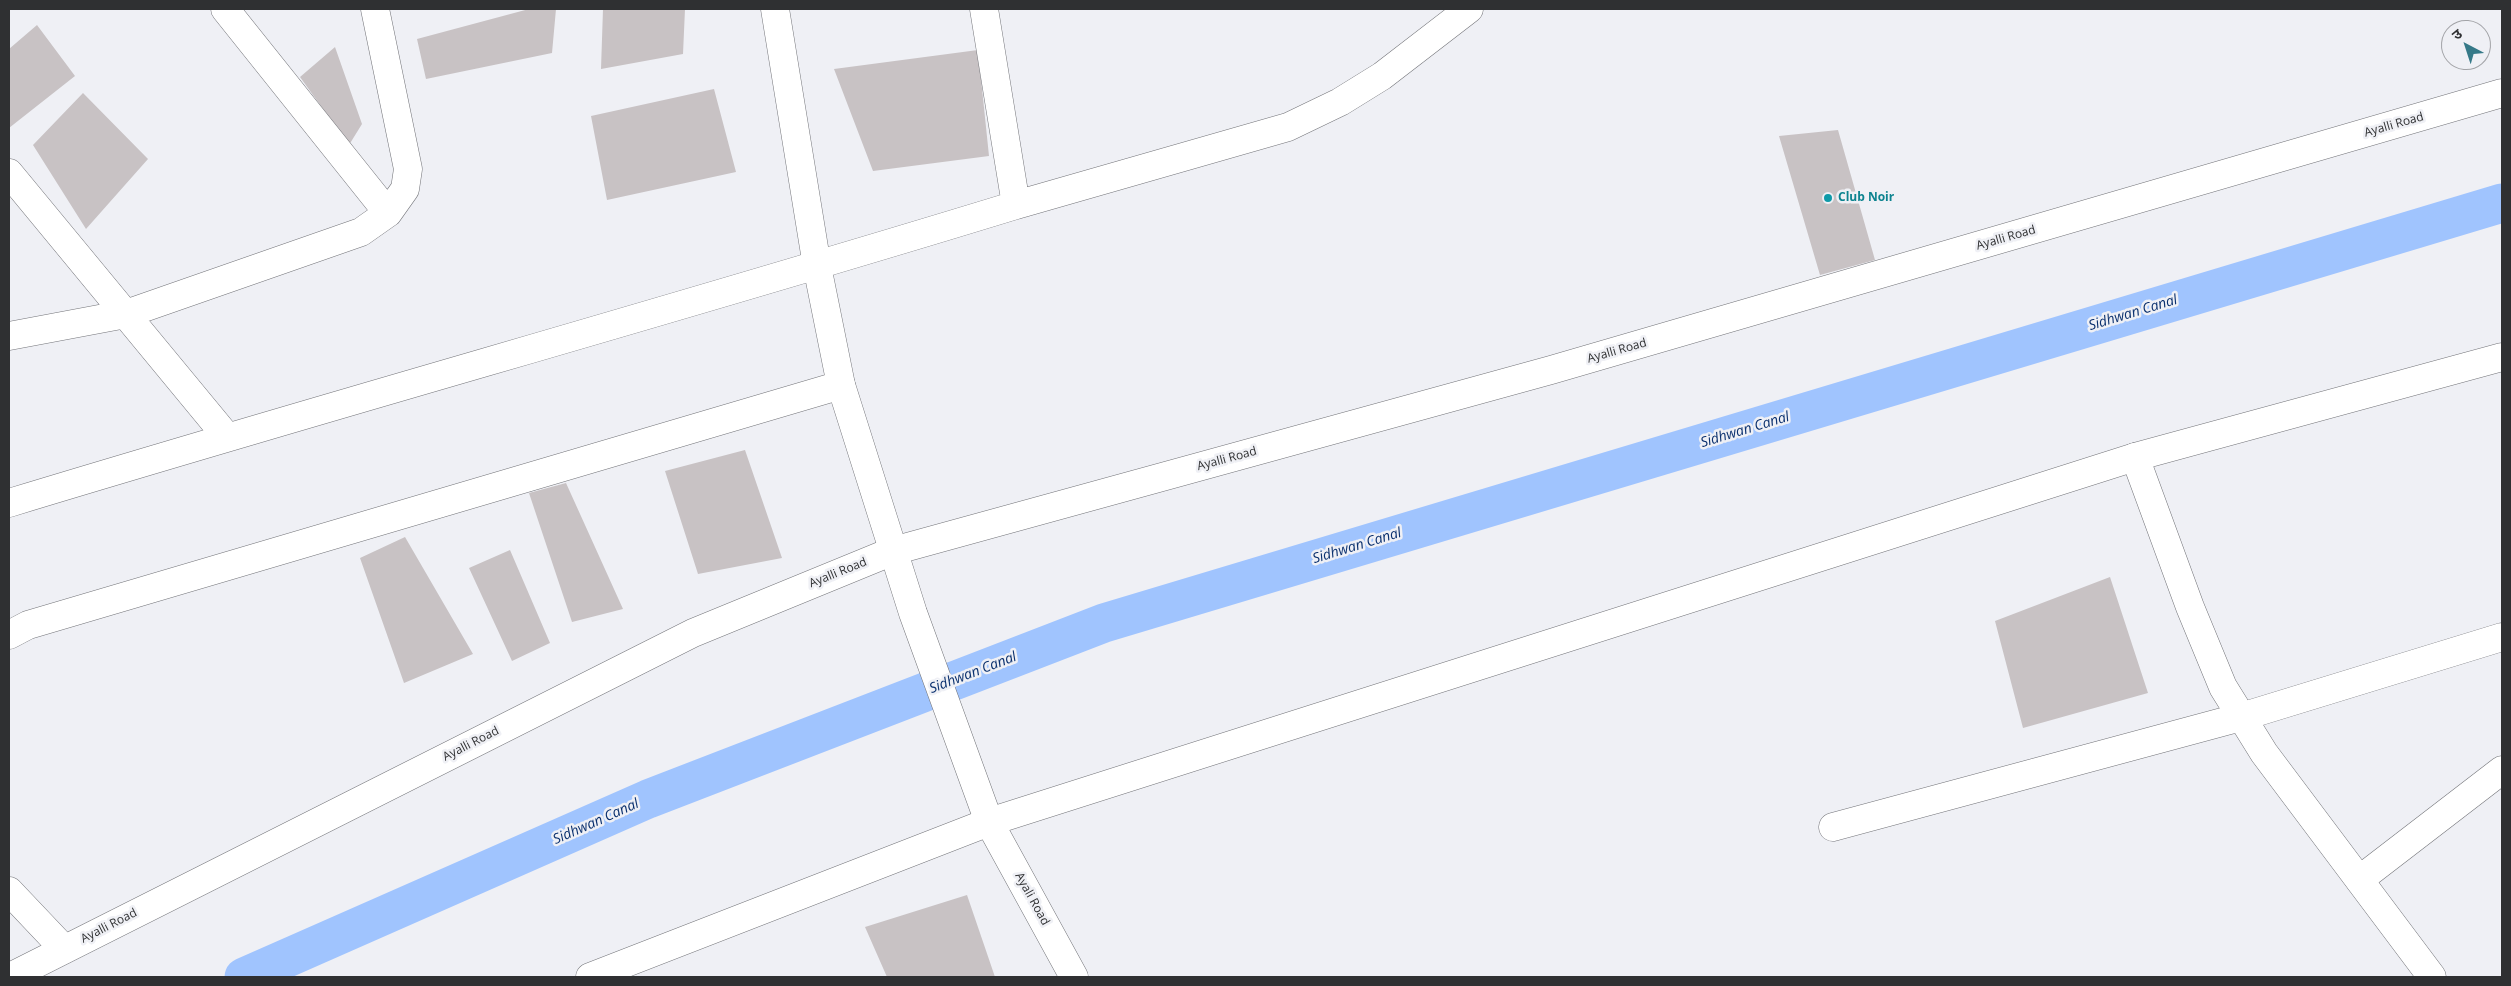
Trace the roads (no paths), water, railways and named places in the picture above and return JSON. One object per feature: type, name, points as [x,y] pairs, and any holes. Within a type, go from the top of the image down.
[{"type":"main road","points":[[225,9],[388,213]]},
{"type":"main road","points":[[9,336],[126,314],[361,232],[388,213],[406,189],[408,169],[375,9]]},
{"type":"main road","name":"Ayali Road","points":[[775,9],[817,266],[841,385],[913,613],[989,822],[1074,977]]},
{"type":"main road","points":[[984,9],[1016,205]]},
{"type":"main road","points":[[9,504],[227,436],[817,266],[1016,205],[1288,126],[1340,102],[1382,76],[1469,9]]},
{"type":"main road","name":"Ayalli Road","points":[[10,977],[693,633],[893,551],[1551,370],[2502,93]]},
{"type":"main road","points":[[9,173],[227,436]]},
{"type":"main road","points":[[590,977],[989,822],[2135,457],[2502,357]]},
{"type":"main road","points":[[9,635],[28,625],[841,385]]},
{"type":"main road","points":[[2135,457],[2219,678],[2241,717],[2264,754],[2432,977]]},
{"type":"main road","points":[[1833,827],[2241,717],[2502,637]]},
{"type":"main road","points":[[2359,880],[2502,770]]},
{"type":"main road","points":[[9,891],[64,949]]},
{"type":"waterway","name":"Sidhwan Canal","points":[[244,977],[648,799],[1104,623],[2502,203]]},
{"type":"place","name":"Club Noir","points":[[1828,198]]}]
